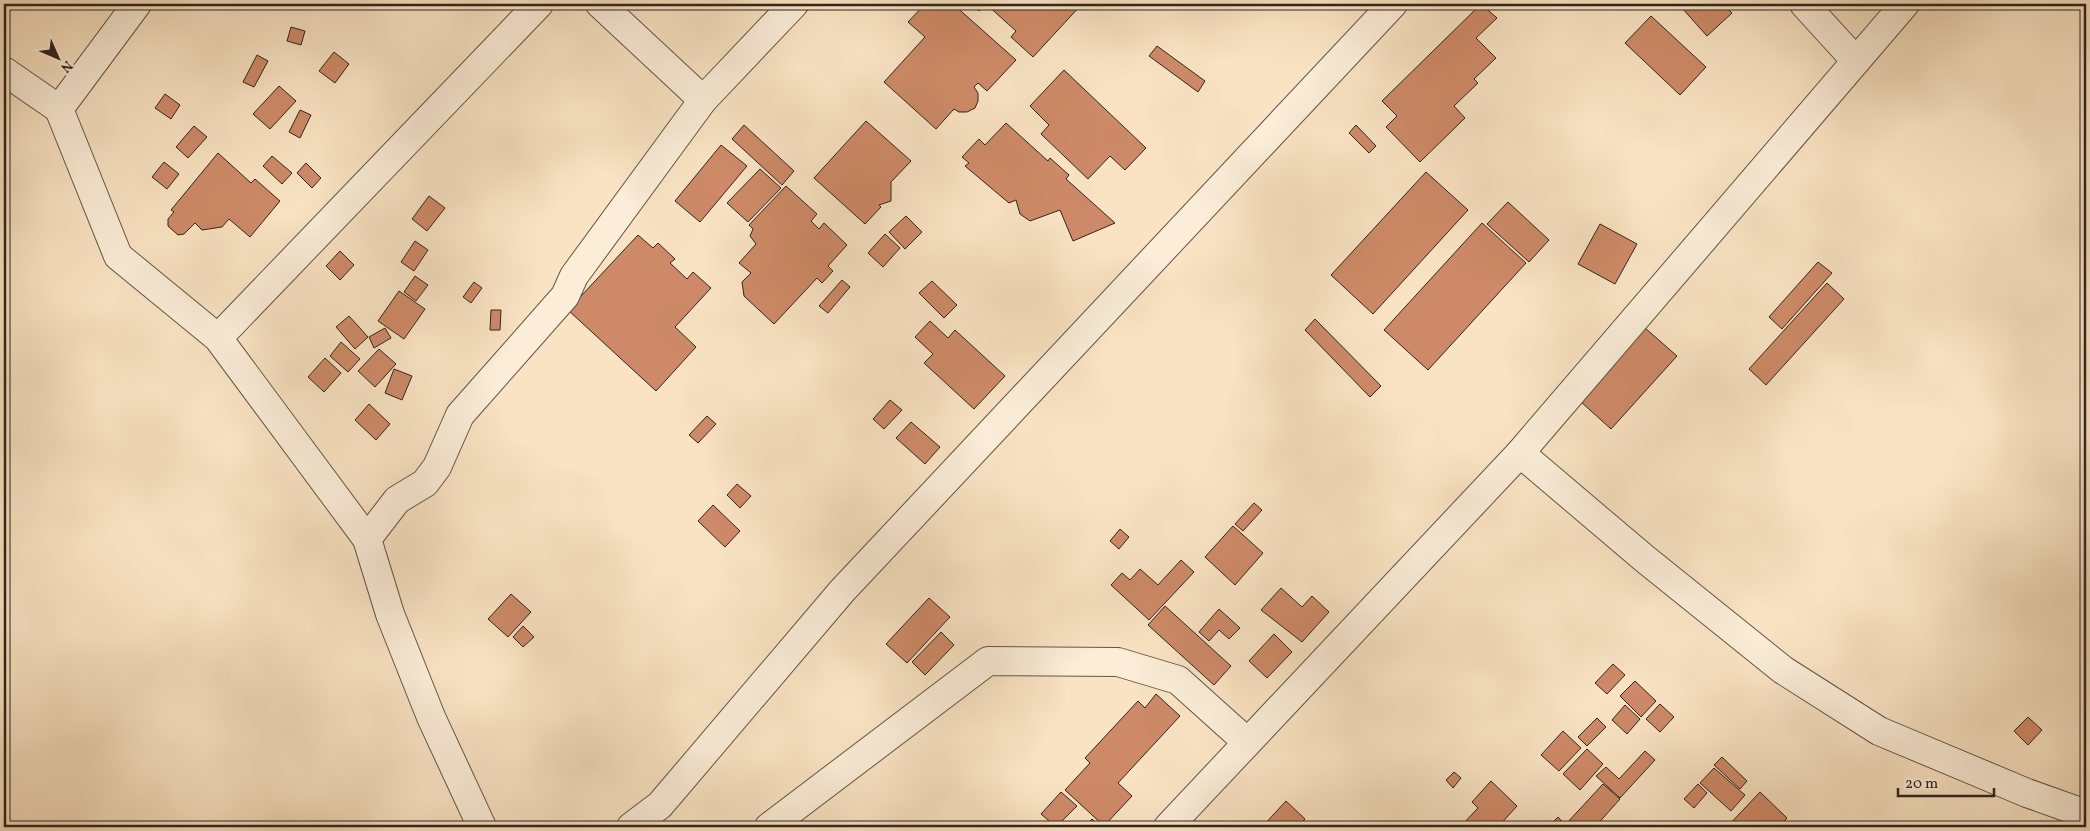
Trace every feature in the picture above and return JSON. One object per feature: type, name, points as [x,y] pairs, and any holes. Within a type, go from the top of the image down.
[{"type":"street","points":[[59,109],[137,4]]},
{"type":"street","points":[[218,338],[539,4]]},
{"type":"street","points":[[600,4],[703,100]]},
{"type":"street","points":[[367,540],[397,500],[425,483],[437,467],[460,415],[565,296],[574,276],[703,100],[794,4]]},
{"type":"street","points":[[631,827],[660,805],[842,591],[1393,4]]},
{"type":"street","points":[[1804,4],[1856,61]]},
{"type":"street","points":[[1168,827],[1520,453],[1905,4]]},
{"type":"street","points":[[4,71],[59,109],[118,256],[218,338],[367,540],[390,614],[431,717],[482,827]]},
{"type":"street","points":[[1520,453],[1645,560],[1776,664],[1831,701],[1880,731],[2028,793],[2086,814]]},
{"type":"street","points":[[769,827],[988,661],[1118,662],[1178,680],[1248,742]]},
{"type":"building","points":[[925,4],[953,4],[1016,60],[987,91],[978,83],[974,87],[978,93],[978,101],[975,108],[967,112],[959,112],[954,109],[936,129],[884,82],[925,37],[908,22]]},
{"type":"building","points":[[972,4],[986,4],[979,11]]},
{"type":"building","points":[[986,4],[1082,4],[1033,57],[1011,37],[1016,31]]},
{"type":"building","points":[[1481,4],[1497,18],[1476,38],[1496,58],[1474,79],[1478,83],[1454,106],[1465,118],[1420,162],[1386,127],[1397,116],[1382,101]]},
{"type":"building","points":[[1687,4],[1723,4],[1732,13],[1707,36],[1682,8]]},
{"type":"building","points":[[1651,16],[1706,67],[1680,95],[1625,43]]},
{"type":"building","points":[[291,27],[305,31],[301,45],[287,41]]},
{"type":"building","points":[[1157,46],[1205,81],[1198,92],[1149,56]]},
{"type":"building","points":[[334,52],[349,64],[335,83],[319,71]]},
{"type":"building","points":[[257,55],[268,61],[254,87],[243,82]]},
{"type":"building","points":[[1064,70],[1146,148],[1125,170],[1110,156],[1088,179],[1041,134],[1049,125],[1030,106]]},
{"type":"building","points":[[279,86],[296,101],[270,129],[253,114]]},
{"type":"building","points":[[165,94],[180,105],[171,119],[155,108]]},
{"type":"building","points":[[300,110],[311,115],[300,138],[289,132]]},
{"type":"building","points":[[866,121],[911,161],[891,182],[891,201],[879,205],[881,207],[865,224],[814,178]]},
{"type":"building","points":[[1006,123],[1048,161],[1050,158],[1069,175],[1066,179],[1115,223],[1073,241],[1060,210],[1030,221],[1020,214],[1016,200],[1009,203],[965,166],[969,163],[962,157],[979,139],[985,145]]},
{"type":"building","points":[[744,125],[794,171],[782,185],[732,139]]},
{"type":"building","points":[[1356,125],[1376,146],[1369,153],[1349,133]]},
{"type":"building","points":[[194,126],[207,137],[188,158],[176,147]]},
{"type":"building","points":[[721,145],[747,166],[700,222],[675,201]]},
{"type":"building","points":[[218,153],[251,183],[255,179],[280,201],[250,237],[229,219],[222,227],[202,230],[195,223],[184,234],[178,235],[168,226],[168,219],[174,212],[171,210]]},
{"type":"building","points":[[272,156],[292,173],[282,184],[263,166]]},
{"type":"building","points":[[164,162],[179,174],[167,189],[152,177]]},
{"type":"building","points":[[306,163],[321,178],[312,188],[297,173]]},
{"type":"building","points":[[760,169],[781,188],[748,222],[727,203]]},
{"type":"building","points":[[1426,172],[1468,210],[1373,314],[1331,275]]},
{"type":"building","points":[[786,186],[817,214],[811,221],[819,229],[824,223],[847,245],[828,266],[833,271],[822,283],[817,278],[774,324],[744,296],[742,282],[751,273],[739,263],[756,244],[750,236],[753,229],[749,225]]},
{"type":"building","points":[[429,196],[445,208],[427,231],[412,219]]},
{"type":"building","points":[[1508,202],[1549,240],[1529,262],[1487,224]]},
{"type":"building","points":[[906,216],[922,232],[905,249],[889,232]]},
{"type":"building","points":[[1482,223],[1526,263],[1428,370],[1384,330]]},
{"type":"building","points":[[1600,224],[1637,244],[1615,284],[1578,264]]},
{"type":"building","points":[[885,234],[900,248],[883,267],[868,253]]},
{"type":"building","points":[[638,235],[653,248],[658,243],[675,259],[670,263],[687,279],[693,272],[711,288],[675,327],[696,347],[656,391],[568,310]]},
{"type":"building","points":[[415,241],[428,250],[414,271],[401,262]]},
{"type":"building","points":[[340,251],[354,265],[340,280],[326,266]]},
{"type":"building","points":[[1818,262],[1832,273],[1782,329],[1769,317]]},
{"type":"building","points":[[415,276],[428,285],[416,301],[404,292]]},
{"type":"building","points":[[842,280],[850,287],[828,313],[819,306]]},
{"type":"building","points":[[932,281],[957,305],[944,318],[919,293]]},
{"type":"building","points":[[474,282],[482,288],[471,303],[463,297]]},
{"type":"building","points":[[1827,283],[1844,299],[1766,385],[1749,369]]},
{"type":"building","points":[[399,291],[425,309],[404,339],[378,321]]},
{"type":"building","points":[[491,310],[501,310],[500,330],[490,330]]},
{"type":"building","points":[[349,316],[368,337],[355,349],[336,327]]},
{"type":"building","points":[[1315,319],[1381,386],[1370,397],[1305,330]]},
{"type":"building","points":[[930,321],[948,338],[955,330],[1005,376],[974,409],[924,363],[933,354],[915,337]]},
{"type":"building","points":[[385,328],[391,338],[374,348],[369,337]]},
{"type":"building","points":[[1645,328],[1677,356],[1611,429],[1580,401]]},
{"type":"building","points":[[341,342],[360,359],[348,372],[330,356]]},
{"type":"building","points":[[379,349],[396,364],[375,387],[358,371]]},
{"type":"building","points":[[325,358],[341,373],[324,392],[308,377]]},
{"type":"building","points":[[394,369],[412,376],[402,400],[385,393]]},
{"type":"building","points":[[890,400],[902,410],[884,429],[873,419]]},
{"type":"building","points":[[369,404],[390,424],[376,440],[355,420]]},
{"type":"building","points":[[707,416],[716,424],[698,443],[689,435]]},
{"type":"building","points":[[911,422],[940,447],[925,464],[896,438]]},
{"type":"building","points":[[737,484],[751,496],[740,508],[727,495]]},
{"type":"building","points":[[1254,503],[1262,510],[1243,531],[1235,524]]},
{"type":"building","points":[[713,505],[740,531],[725,547],[698,521]]},
{"type":"building","points":[[1233,526],[1263,553],[1235,585],[1205,557]]},
{"type":"building","points":[[1120,529],[1129,537],[1119,549],[1110,541]]},
{"type":"building","points":[[1181,560],[1194,572],[1149,620],[1111,585],[1122,573],[1130,580],[1140,569],[1158,585]]},
{"type":"building","points":[[1281,588],[1302,607],[1312,596],[1329,612],[1302,642],[1261,610]]},
{"type":"building","points":[[511,594],[531,612],[508,637],[488,619]]},
{"type":"building","points":[[929,598],[950,617],[907,663],[886,644]]},
{"type":"building","points":[[1165,606],[1231,666],[1214,685],[1148,625]]},
{"type":"building","points":[[1219,609],[1240,628],[1229,639],[1219,630],[1209,641],[1199,632]]},
{"type":"building","points":[[523,626],[534,637],[523,647],[513,637]]},
{"type":"building","points":[[941,632],[954,645],[925,675],[912,662]]},
{"type":"building","points":[[1274,634],[1292,652],[1267,678],[1249,661]]},
{"type":"building","points":[[1613,664],[1625,675],[1607,694],[1595,683]]},
{"type":"building","points":[[1635,681],[1656,701],[1641,717],[1620,696]]},
{"type":"building","points":[[1156,694],[1180,716],[1118,783],[1132,796],[1104,826],[1065,790],[1090,763],[1085,758],[1138,701],[1145,708]]},
{"type":"building","points":[[1660,704],[1674,717],[1660,732],[1646,719]]},
{"type":"building","points":[[1625,705],[1640,719],[1627,734],[1612,720]]},
{"type":"building","points":[[2028,717],[2042,730],[2028,745],[2014,731]]},
{"type":"building","points":[[1597,718],[1606,727],[1587,746],[1578,737]]},
{"type":"building","points":[[1563,731],[1581,748],[1559,771],[1541,755]]},
{"type":"building","points":[[1587,749],[1603,764],[1580,790],[1563,774]]},
{"type":"building","points":[[1645,751],[1655,760],[1620,798],[1596,776],[1606,767],[1619,779]]},
{"type":"building","points":[[1722,757],[1747,781],[1740,789],[1714,765]]},
{"type":"building","points":[[1714,768],[1745,795],[1731,811],[1700,783]]},
{"type":"building","points":[[1454,772],[1461,778],[1453,788],[1446,780]]},
{"type":"building","points":[[1491,781],[1517,806],[1498,827],[1460,827],[1478,808],[1472,802]]},
{"type":"building","points":[[1603,784],[1620,799],[1595,827],[1570,827],[1566,824]]},
{"type":"building","points":[[1698,784],[1707,793],[1694,808],[1684,799]]},
{"type":"building","points":[[1061,792],[1077,806],[1056,827],[1041,814]]},
{"type":"building","points":[[1760,792],[1787,818],[1779,827],[1727,827]]},
{"type":"building","points":[[1286,801],[1305,819],[1298,827],[1262,827]]},
{"type":"building","points":[[1558,817],[1567,827],[1548,827]]},
{"type":"building","points":[[1092,819],[1101,827],[1085,827]]}]
